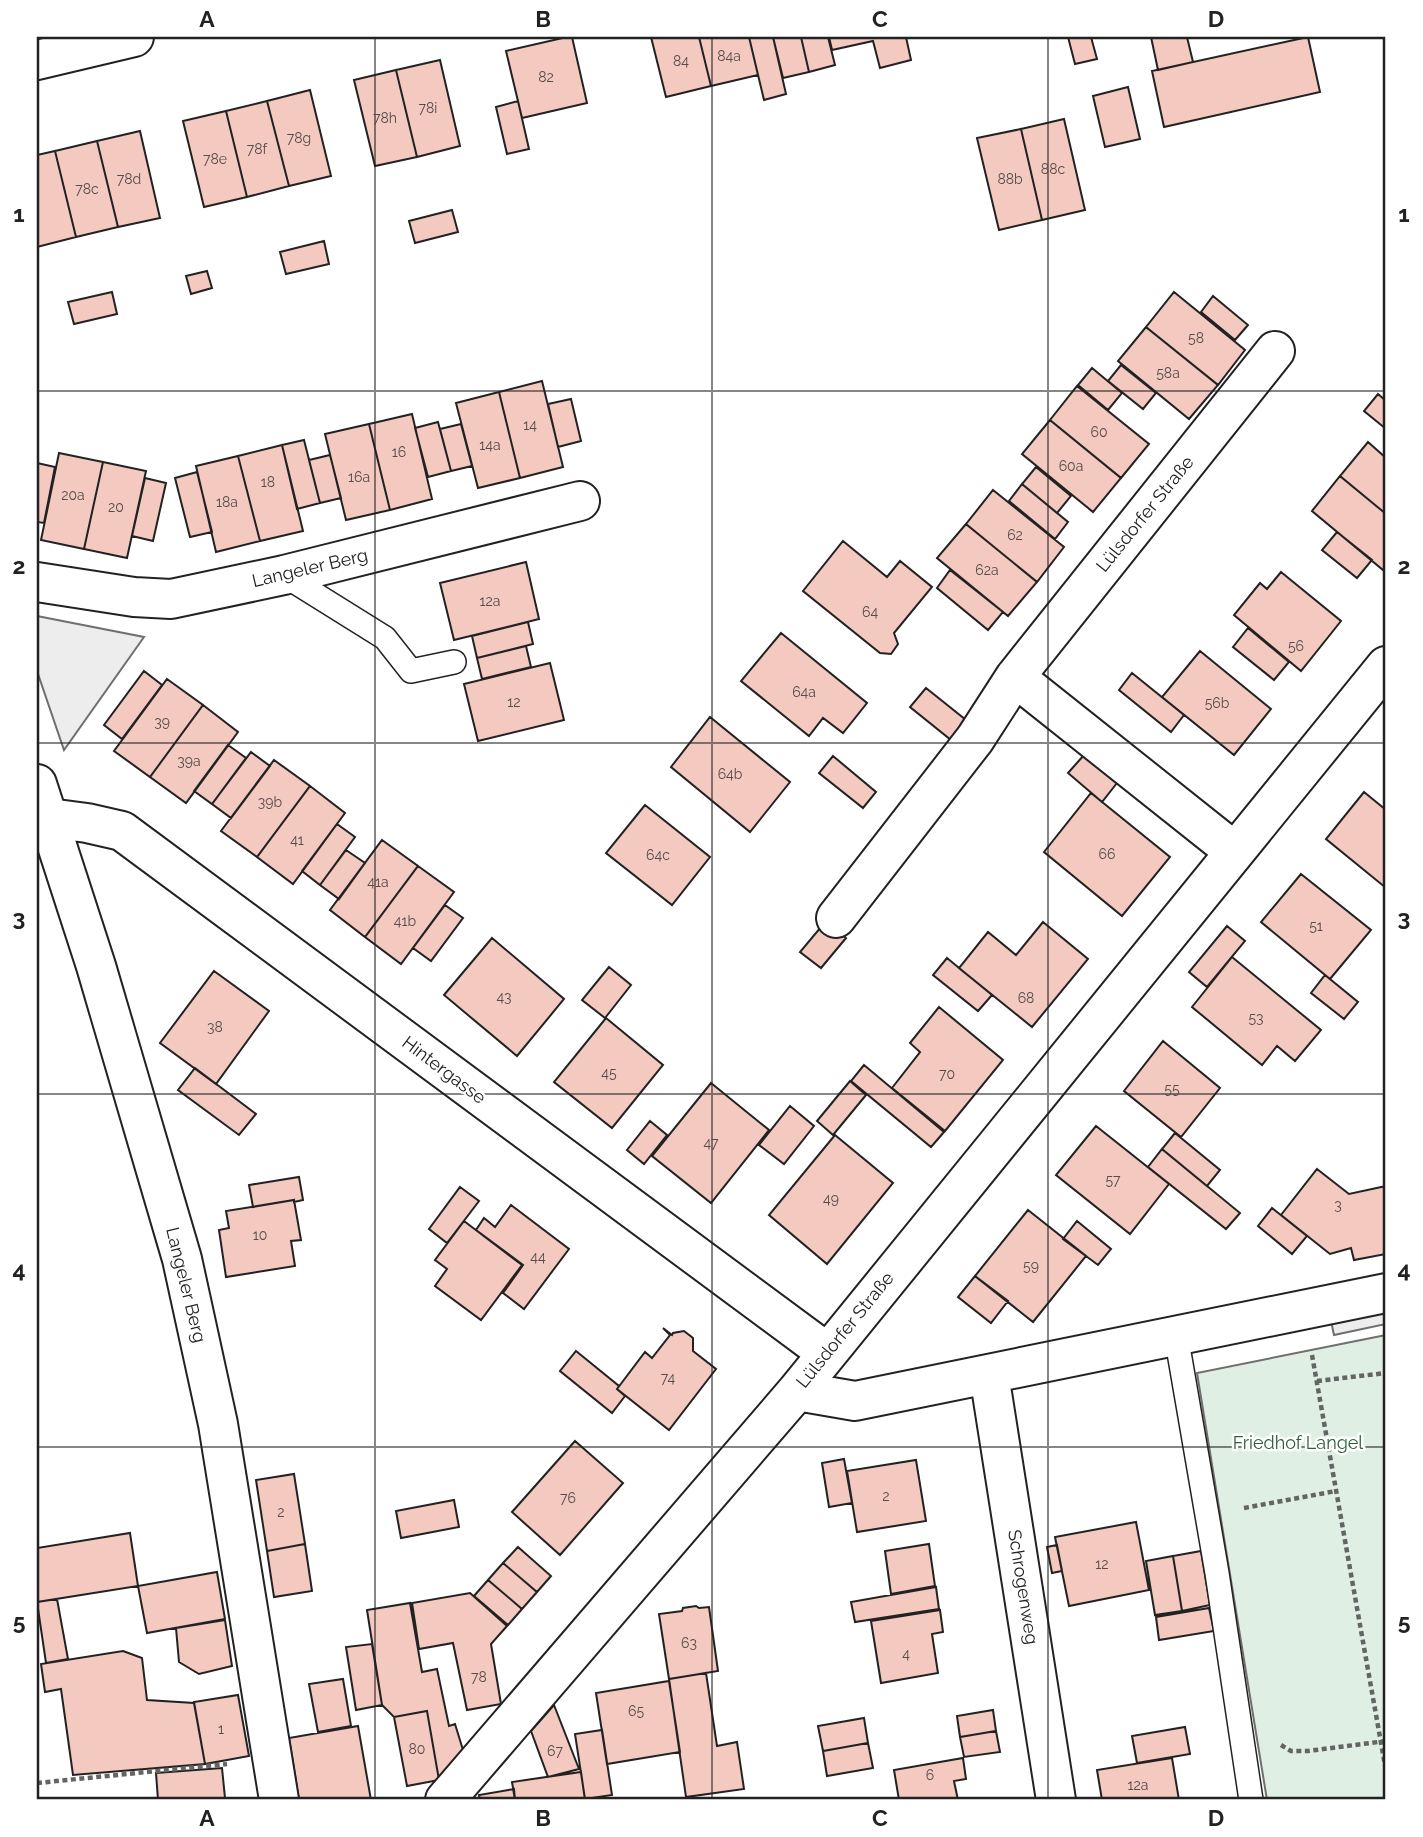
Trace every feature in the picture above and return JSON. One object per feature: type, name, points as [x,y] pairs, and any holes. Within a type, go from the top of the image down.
[{"type":"street","points":[[37,60],[134,37]]},
{"type":"street","name":"Lülsdorfer Straße","points":[[836,918],[975,739],[1015,677],[1275,351]]},
{"type":"street","name":"Langeler Berg","points":[[37,582],[134,597],[171,599],[285,575],[580,501]]},
{"type":"street","name":"Lülsdorfer Straße","points":[[445,1800],[797,1391],[1386,666]]},
{"type":"street","points":[[1015,677],[1235,852]]},
{"type":"street","name":"Langeler Berg","points":[[43,801],[96,966],[182,1259],[218,1424],[279,1800]]},
{"type":"street","name":"Hintergasse","points":[[43,801],[87,823],[122,831],[826,1352]]},
{"type":"street","points":[[797,1391],[855,1401],[1386,1293]]},
{"type":"street","name":"Schrogenweg","points":[[989,1374],[1056,1800]]},
{"type":"lane","points":[[285,575],[385,638],[411,671],[454,663]]},
{"type":"lane","points":[[1176,1335],[1217,1573],[1251,1800]]},
{"type":"path","points":[[1304,1310],[1384,1741],[1386,1771]]},
{"type":"path","points":[[1317,1381],[1386,1373]]},
{"type":"path","points":[[1238,1509],[1336,1491]]},
{"type":"path","points":[[1276,1737],[1280,1744],[1291,1751],[1384,1741]]},
{"type":"path","points":[[37,1783],[273,1760]]},
{"type":"green space","name":"Friedhof Langel","points":[[1386,1335],[1386,1800],[1267,1800],[1197,1373]]},
{"type":"shaded area","points":[[37,616],[144,637],[64,750],[37,671]]},
{"type":"shaded area","points":[[1386,1310],[1386,1324],[1334,1335],[1331,1321]]},
{"type":"building","points":[[572,37],[587,103],[522,118],[506,51]]},
{"type":"building","points":[[651,37],[699,37],[711,86],[666,97]]},
{"type":"building","points":[[699,37],[749,37],[758,75],[711,86]]},
{"type":"building","points":[[749,37],[773,37],[786,94],[764,100]]},
{"type":"building","points":[[773,37],[801,37],[809,72],[783,78]]},
{"type":"building","points":[[801,37],[828,37],[835,65],[809,72]]},
{"type":"building","points":[[829,37],[906,37],[911,60],[880,68],[873,41],[832,50]]},
{"type":"building","points":[[1068,37],[1091,37],[1097,59],[1075,64]]},
{"type":"building","points":[[1151,37],[1187,37],[1193,62],[1158,70]]},
{"type":"building","points":[[1308,37],[1320,92],[1164,127],[1152,71]]},
{"type":"building","points":[[440,60],[460,146],[417,157],[396,70]]},
{"type":"building","points":[[396,70],[417,157],[375,166],[354,80]]},
{"type":"building","points":[[1128,87],[1140,139],[1105,147],[1093,96]]},
{"type":"building","points":[[310,90],[331,176],[289,186],[267,101]]},
{"type":"building","points":[[267,101],[289,186],[247,197],[226,111]]},
{"type":"building","points":[[518,101],[529,149],[507,154],[496,107]]},
{"type":"building","points":[[226,111],[247,197],[204,207],[183,121]]},
{"type":"building","points":[[1064,119],[1085,210],[1042,220],[1021,129]]},
{"type":"building","points":[[1021,129],[1042,220],[999,230],[977,138]]},
{"type":"building","points":[[140,131],[160,218],[118,227],[97,141]]},
{"type":"building","points":[[97,141],[118,227],[76,237],[55,151]]},
{"type":"building","points":[[55,151],[76,237],[37,247],[37,155]]},
{"type":"building","points":[[452,210],[458,232],[415,243],[409,221]]},
{"type":"building","points":[[324,241],[329,264],[286,274],[280,252]]},
{"type":"building","points":[[207,271],[212,288],[191,294],[186,276]]},
{"type":"building","points":[[112,292],[117,314],[74,324],[68,302]]},
{"type":"building","points":[[1174,292],[1245,350],[1218,385],[1146,327]]},
{"type":"building","points":[[1213,296],[1248,325],[1235,340],[1201,312]]},
{"type":"building","points":[[1146,327],[1218,385],[1189,419],[1118,361]]},
{"type":"building","points":[[1121,365],[1156,393],[1143,409],[1108,381]]},
{"type":"building","points":[[1092,368],[1122,393],[1108,410],[1078,385]]},
{"type":"building","points":[[542,381],[563,467],[520,478],[499,392]]},
{"type":"building","points":[[1077,386],[1149,444],[1121,478],[1050,420]]},
{"type":"building","points":[[499,392],[520,478],[478,488],[456,403]]},
{"type":"building","points":[[1378,394],[1386,401],[1386,429],[1364,411]]},
{"type":"building","points":[[571,399],[581,441],[558,447],[548,404]]},
{"type":"building","points":[[412,414],[432,499],[390,510],[369,424]]},
{"type":"building","points":[[1050,420],[1121,478],[1093,512],[1022,454]]},
{"type":"building","points":[[438,422],[451,471],[428,477],[415,428]]},
{"type":"building","points":[[369,424],[390,510],[346,520],[325,434]]},
{"type":"building","points":[[461,424],[472,466],[451,471],[440,429]]},
{"type":"building","points":[[304,440],[320,503],[297,509],[282,445]]},
{"type":"building","points":[[1368,442],[1386,458],[1386,514],[1340,476]]},
{"type":"building","points":[[282,445],[303,531],[260,541],[238,456]]},
{"type":"building","points":[[59,453],[103,462],[84,549],[41,540]]},
{"type":"building","points":[[330,455],[341,498],[320,503],[309,460]]},
{"type":"building","points":[[238,456],[260,541],[216,552],[196,466]]},
{"type":"building","points":[[103,462],[146,471],[127,558],[84,549]]},
{"type":"building","points":[[37,463],[55,467],[44,523],[37,522]]},
{"type":"building","points":[[1036,467],[1071,496],[1057,513],[1022,484]]},
{"type":"building","points":[[197,472],[212,532],[190,537],[175,478]]},
{"type":"building","points":[[1340,476],[1386,514],[1386,566],[1383,570],[1312,511]]},
{"type":"building","points":[[145,478],[166,483],[153,541],[132,536]]},
{"type":"building","points":[[1022,484],[1068,522],[1055,539],[1009,501]]},
{"type":"building","points":[[993,490],[1064,547],[1037,582],[966,524]]},
{"type":"building","points":[[966,524],[1037,582],[1008,616],[937,558]]},
{"type":"building","points":[[1337,532],[1372,560],[1357,578],[1322,550]]},
{"type":"building","points":[[843,541],[887,577],[900,561],[932,587],[894,633],[898,644],[891,654],[880,653],[803,591]]},
{"type":"building","points":[[526,562],[539,619],[454,640],[440,583]]},
{"type":"building","points":[[950,570],[1003,612],[988,630],[937,588]]},
{"type":"building","points":[[1281,572],[1341,621],[1301,671],[1234,615],[1260,583],[1267,589]]},
{"type":"building","points":[[528,622],[533,644],[477,658],[472,636]]},
{"type":"building","points":[[1248,628],[1289,662],[1274,680],[1233,647]]},
{"type":"building","points":[[781,633],[867,703],[843,733],[823,718],[809,736],[741,681]]},
{"type":"building","points":[[526,646],[531,667],[482,679],[477,658]]},
{"type":"building","points":[[1200,651],[1271,709],[1234,755],[1162,697]]},
{"type":"building","points":[[550,663],[564,720],[478,741],[464,684]]},
{"type":"building","points":[[144,671],[162,685],[122,739],[104,725]]},
{"type":"building","points":[[1132,673],[1184,715],[1171,732],[1119,690]]},
{"type":"building","points":[[167,679],[203,705],[150,777],[114,751]]},
{"type":"building","points":[[926,688],[971,724],[956,744],[910,707]]},
{"type":"building","points":[[203,705],[238,732],[186,803],[150,777]]},
{"type":"building","points":[[710,717],[790,782],[750,832],[671,767]]},
{"type":"building","points":[[228,745],[246,758],[212,804],[194,791]]},
{"type":"building","points":[[251,752],[270,766],[231,818],[212,804]]},
{"type":"building","points":[[1084,755],[1117,783],[1102,802],[1068,773]]},
{"type":"building","points":[[833,756],[876,792],[863,808],[819,773]]},
{"type":"building","points":[[274,760],[310,786],[257,857],[221,831]]},
{"type":"building","points":[[310,786],[345,813],[293,884],[257,857]]},
{"type":"building","points":[[1364,792],[1386,810],[1386,888],[1326,839]]},
{"type":"building","points":[[1091,793],[1170,857],[1122,916],[1044,852]]},
{"type":"building","points":[[645,805],[710,857],[672,905],[606,853]]},
{"type":"building","points":[[337,824],[355,837],[320,885],[302,871]]},
{"type":"building","points":[[382,840],[418,866],[365,937],[330,910]]},
{"type":"building","points":[[346,850],[365,863],[339,899],[320,885]]},
{"type":"building","points":[[418,866],[454,892],[401,964],[365,937]]},
{"type":"building","points":[[1301,874],[1371,930],[1330,979],[1261,922]]},
{"type":"building","points":[[445,905],[463,918],[431,961],[413,948]]},
{"type":"building","points":[[826,921],[846,938],[821,968],[800,952]]},
{"type":"building","points":[[1043,922],[1088,959],[1032,1027],[959,968],[988,932],[1016,955]]},
{"type":"building","points":[[1227,926],[1245,941],[1207,987],[1189,972]]},
{"type":"building","points":[[492,938],[564,999],[517,1056],[444,995]]},
{"type":"building","points":[[1232,957],[1321,1030],[1295,1061],[1277,1046],[1262,1065],[1192,1007]]},
{"type":"building","points":[[947,958],[992,995],[978,1011],[933,975]]},
{"type":"building","points":[[609,967],[631,985],[605,1018],[582,1000]]},
{"type":"building","points":[[214,971],[269,1011],[216,1084],[160,1043]]},
{"type":"building","points":[[1325,975],[1358,1002],[1344,1019],[1311,993]]},
{"type":"building","points":[[939,1007],[1003,1060],[945,1131],[892,1088],[920,1052],[910,1043]]},
{"type":"building","points":[[606,1018],[663,1065],[612,1128],[554,1082]]},
{"type":"building","points":[[1163,1041],[1220,1088],[1181,1137],[1124,1091]]},
{"type":"building","points":[[864,1065],[944,1132],[931,1147],[851,1081]]},
{"type":"building","points":[[195,1068],[256,1114],[239,1135],[178,1090]]},
{"type":"building","points":[[850,1081],[866,1095],[833,1135],[817,1121]]},
{"type":"building","points":[[711,1083],[769,1130],[711,1203],[652,1156]]},
{"type":"building","points":[[790,1106],[814,1126],[784,1164],[759,1145]]},
{"type":"building","points":[[650,1121],[667,1135],[644,1164],[627,1150]]},
{"type":"building","points":[[1096,1126],[1169,1184],[1130,1234],[1056,1175]]},
{"type":"building","points":[[1175,1133],[1220,1170],[1207,1186],[1162,1149]]},
{"type":"building","points":[[835,1135],[893,1183],[827,1264],[769,1215]]},
{"type":"building","points":[[1162,1149],[1240,1213],[1226,1229],[1148,1167]]},
{"type":"building","points":[[1317,1169],[1349,1194],[1386,1186],[1386,1254],[1354,1260],[1351,1248],[1330,1254],[1281,1215]]},
{"type":"building","points":[[299,1177],[303,1200],[253,1207],[249,1185]]},
{"type":"building","points":[[460,1187],[479,1201],[447,1243],[429,1229]]},
{"type":"building","points":[[294,1200],[301,1240],[291,1241],[295,1266],[226,1277],[219,1230],[229,1228],[226,1211]]},
{"type":"building","points":[[511,1205],[569,1249],[524,1309],[503,1293],[523,1265],[476,1230],[484,1218],[495,1227]]},
{"type":"building","points":[[1272,1208],[1307,1236],[1292,1254],[1258,1226]]},
{"type":"building","points":[[1028,1210],[1086,1256],[1033,1322],[975,1276]]},
{"type":"building","points":[[464,1221],[522,1265],[481,1320],[435,1286],[447,1269],[435,1260]]},
{"type":"building","points":[[1077,1221],[1111,1249],[1098,1265],[1063,1239]]},
{"type":"building","points":[[975,1276],[1008,1301],[991,1323],[958,1297]]},
{"type":"building","points":[[663,1328],[672,1335],[684,1331],[693,1338],[693,1351],[716,1369],[669,1430],[617,1389],[645,1352],[652,1358],[670,1335]]},
{"type":"building","points":[[576,1351],[619,1386],[617,1389],[625,1396],[612,1413],[560,1371]]},
{"type":"building","points":[[575,1441],[623,1483],[560,1555],[512,1512]]},
{"type":"building","points":[[844,1459],[852,1503],[829,1507],[822,1463]]},
{"type":"building","points":[[916,1460],[926,1521],[857,1532],[847,1471]]},
{"type":"building","points":[[294,1474],[305,1544],[267,1551],[256,1480]]},
{"type":"building","points":[[454,1500],[459,1527],[401,1538],[396,1511]]},
{"type":"building","points":[[1136,1522],[1149,1590],[1069,1606],[1055,1537]]},
{"type":"building","points":[[130,1533],[138,1586],[37,1602],[37,1548]]},
{"type":"building","points":[[305,1544],[312,1591],[274,1597],[267,1551]]},
{"type":"building","points":[[929,1544],[935,1586],[891,1594],[885,1551]]},
{"type":"building","points":[[1057,1545],[1062,1571],[1052,1573],[1047,1547]]},
{"type":"building","points":[[518,1547],[551,1576],[537,1592],[503,1563]]},
{"type":"building","points":[[1201,1551],[1210,1605],[1182,1611],[1173,1556]]},
{"type":"building","points":[[1173,1556],[1182,1611],[1155,1615],[1146,1561]]},
{"type":"building","points":[[503,1563],[537,1592],[522,1609],[488,1580]]},
{"type":"building","points":[[217,1572],[225,1619],[147,1633],[138,1586]]},
{"type":"building","points":[[488,1580],[522,1609],[508,1625],[474,1596]]},
{"type":"building","points":[[936,1587],[939,1609],[855,1622],[851,1602]]},
{"type":"building","points":[[470,1593],[507,1626],[491,1644],[501,1704],[467,1710],[453,1643],[419,1649],[412,1603]]},
{"type":"building","points":[[57,1599],[68,1659],[46,1663],[37,1602]]},
{"type":"building","points":[[410,1603],[422,1672],[437,1669],[449,1726],[455,1724],[463,1750],[439,1780],[427,1711],[394,1717],[382,1705],[367,1610]]},
{"type":"building","points":[[696,1606],[709,1607],[718,1671],[669,1679],[659,1614]]},
{"type":"building","points":[[1209,1608],[1214,1631],[1159,1640],[1156,1617]]},
{"type":"building","points":[[940,1610],[943,1632],[932,1634],[938,1673],[881,1683],[871,1621]]},
{"type":"building","points":[[225,1620],[232,1666],[199,1674],[179,1662],[176,1628]]},
{"type":"building","points":[[372,1644],[382,1705],[356,1710],[346,1647]]},
{"type":"building","points":[[123,1651],[142,1658],[147,1700],[194,1703],[205,1764],[73,1775],[61,1689],[45,1692],[41,1664]]},
{"type":"building","points":[[706,1673],[717,1746],[737,1742],[744,1789],[686,1797],[669,1679]]},
{"type":"building","points":[[343,1679],[351,1726],[318,1732],[309,1684]]},
{"type":"building","points":[[669,1681],[680,1752],[607,1764],[596,1693]]},
{"type":"building","points":[[238,1695],[249,1756],[205,1764],[194,1702]]},
{"type":"building","points":[[554,1705],[579,1769],[548,1777],[531,1731]]},
{"type":"building","points":[[993,1710],[996,1731],[960,1737],[957,1716]]},
{"type":"building","points":[[427,1711],[439,1780],[407,1786],[394,1717]]},
{"type":"building","points":[[864,1718],[868,1743],[823,1751],[818,1726]]},
{"type":"building","points":[[358,1726],[371,1800],[299,1800],[289,1738]]},
{"type":"building","points":[[1185,1727],[1190,1754],[1137,1763],[1132,1736]]},
{"type":"building","points":[[602,1730],[612,1795],[585,1799],[575,1734]]},
{"type":"building","points":[[996,1731],[1000,1752],[964,1757],[960,1737]]},
{"type":"building","points":[[868,1743],[873,1768],[827,1776],[823,1751]]},
{"type":"building","points":[[963,1758],[966,1779],[954,1781],[958,1800],[899,1800],[894,1770]]},
{"type":"building","points":[[1172,1758],[1179,1800],[1102,1800],[1097,1770]]},
{"type":"building","points":[[222,1768],[225,1798],[158,1800],[156,1773]]},
{"type":"building","points":[[581,1772],[585,1800],[515,1800],[512,1782]]},
{"type":"building","points":[[514,1789],[515,1800],[480,1800],[479,1795]]}]
